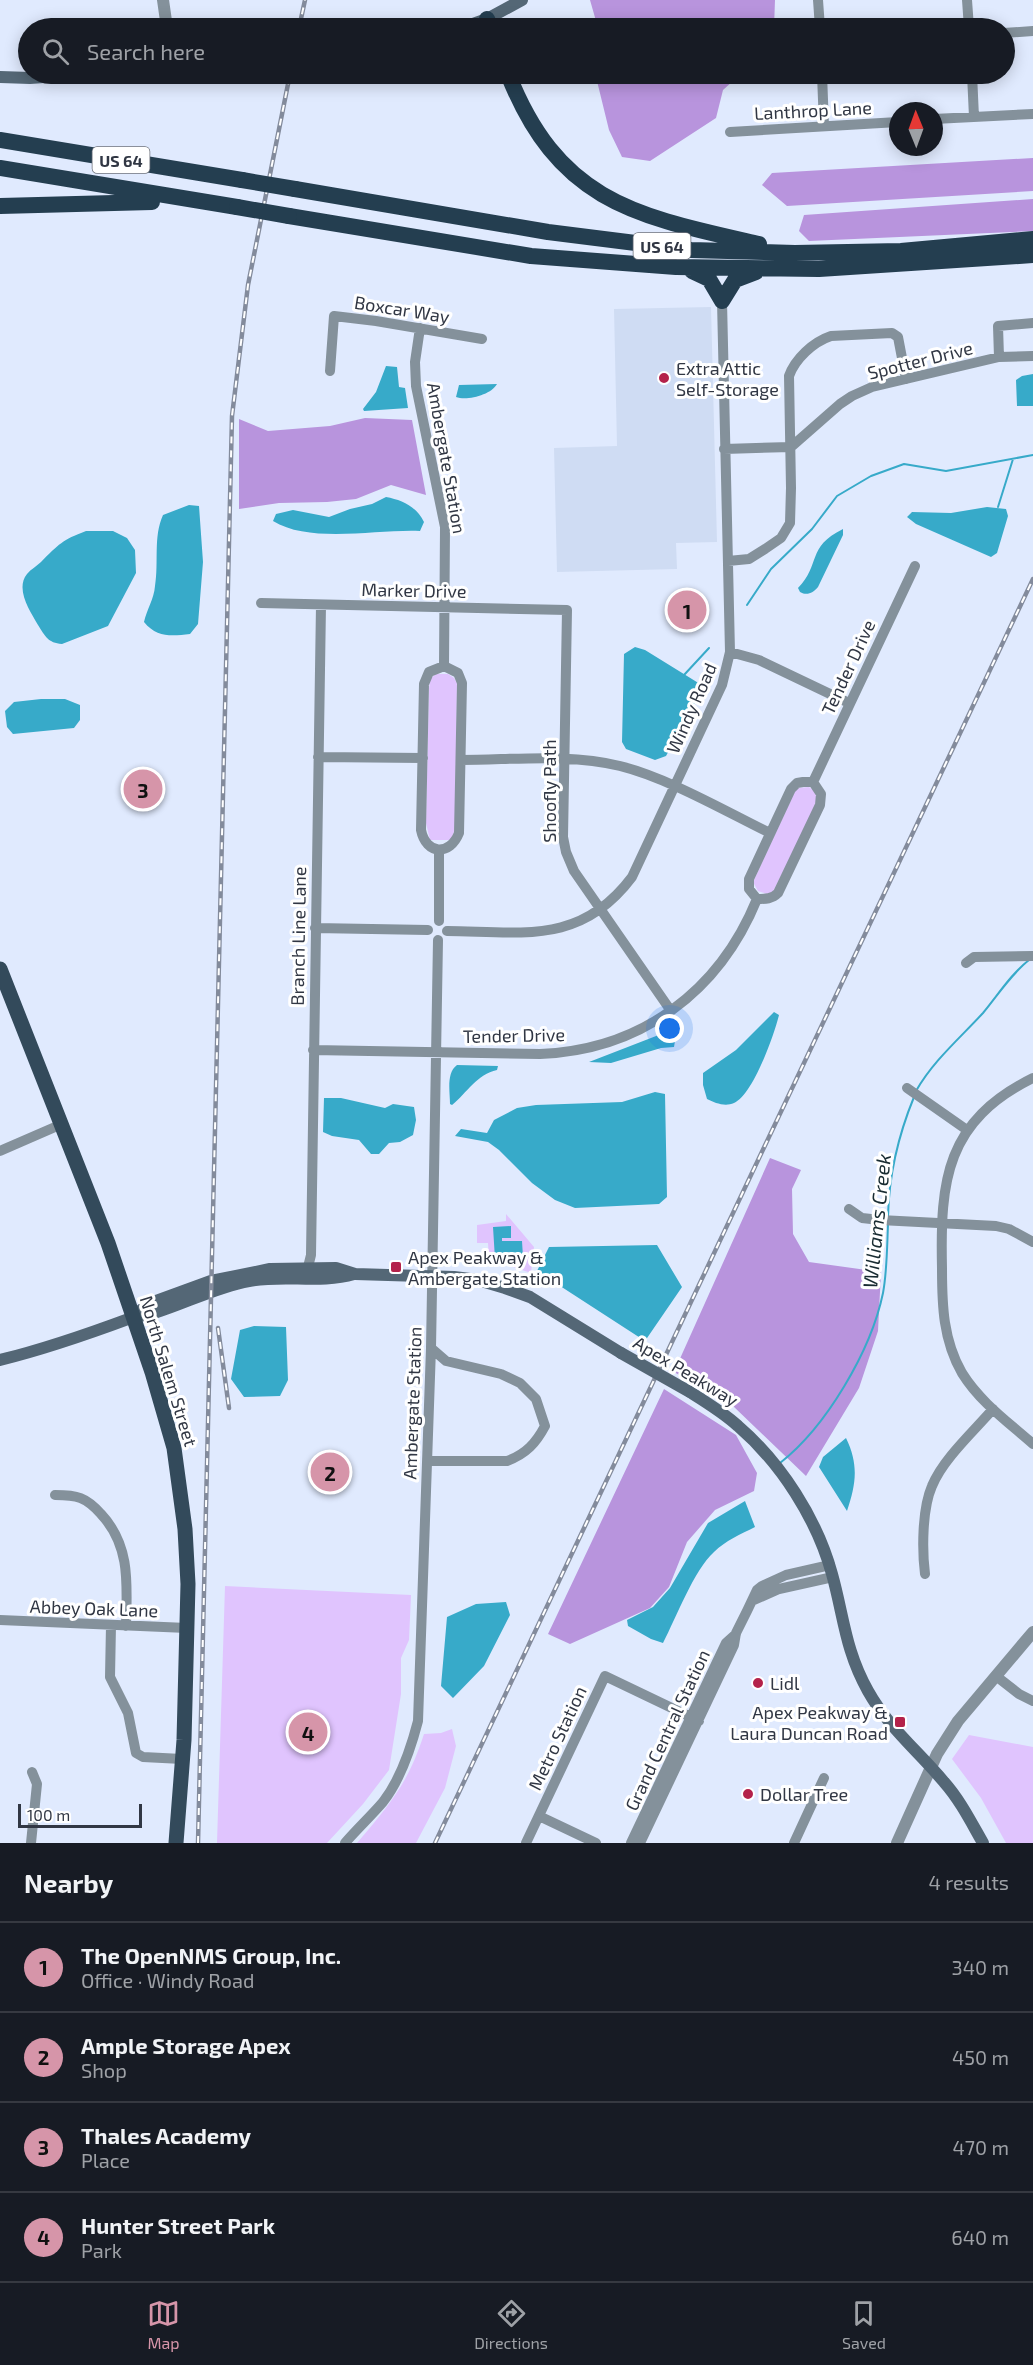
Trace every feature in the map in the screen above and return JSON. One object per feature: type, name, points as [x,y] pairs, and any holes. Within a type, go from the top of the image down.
[{"type":"highway","points":[[513,84],[540,136],[560,162],[582,183],[636,212],[669,223],[795,253]]},
{"type":"highway","name":"US 64","points":[[0,140],[548,232],[691,250],[795,253],[901,251],[1033,239]]},
{"type":"highway","name":"US 64","points":[[0,168],[531,256],[676,267],[774,268],[902,265],[1033,255]]},
{"type":"highway","points":[[0,206],[132,201],[217,204]]},
{"type":"highway","points":[[676,267],[707,276],[722,301]]},
{"type":"highway","points":[[722,301],[730,285],[740,277],[774,268]]},
{"type":"main road","points":[[497,18],[522,0]]},
{"type":"main road","points":[[0,77],[18,78]]},
{"type":"main road","name":"North Salem Street","points":[[0,969],[108,1243],[165,1415],[179,1476],[187,1552],[187,1629],[177,1843]]},
{"type":"main road","name":"Apex Peakway","points":[[133,1317],[148,1304],[211,1281],[254,1271],[308,1267],[336,1268],[356,1274],[478,1280],[526,1296],[690,1392],[729,1418],[764,1451],[807,1512],[832,1571],[844,1632],[860,1676],[890,1724],[931,1768],[965,1811],[983,1843]]},
{"type":"main road","name":"Apex Peakway","points":[[0,1360],[49,1348],[133,1317],[152,1314],[211,1291],[249,1281],[278,1278],[338,1279],[356,1274]]},
{"type":"street","points":[[163,0],[166,18]]},
{"type":"street","points":[[818,0],[819,18]]},
{"type":"street","points":[[967,0],[968,18]]},
{"type":"street","points":[[1015,32],[1033,31]]},
{"type":"street","points":[[822,84],[824,126]]},
{"type":"street","points":[[972,84],[974,117]]},
{"type":"street","points":[[943,119],[1033,114]]},
{"type":"street","name":"Lanthrop Lane","points":[[730,132],[889,122]]},
{"type":"street","name":"Windy Road","points":[[447,931],[546,931],[576,924],[601,910],[618,896],[632,877],[722,685],[730,652],[722,301]]},
{"type":"street","name":"Boxcar Way","points":[[330,371],[334,316],[483,339]]},
{"type":"street","name":"Spotter Drive","points":[[999,357],[998,326],[1033,323]]},
{"type":"street","name":"Ambergate Station","points":[[420,328],[415,375],[444,527],[444,666]]},
{"type":"street","points":[[728,561],[748,559],[781,538],[786,531],[790,519],[789,376],[794,364],[821,339],[831,336],[892,333],[898,337],[906,379]]},
{"type":"street","name":"Spotter Drive","points":[[791,447],[840,404],[872,387],[999,357],[1033,356]]},
{"type":"street","points":[[724,449],[791,447]]},
{"type":"street","name":"Tender Drive","points":[[813,782],[915,566]]},
{"type":"street","name":"Marker Drive","points":[[261,603],[567,609]]},
{"type":"street","name":"Branch Line Lane","points":[[308,1267],[311,1254],[321,605]]},
{"type":"street","name":"Shoofly Path","points":[[567,609],[563,837],[566,852],[579,879],[671,1011]]},
{"type":"street","points":[[730,652],[759,660],[849,703]]},
{"type":"street","points":[[444,666],[453,669],[462,683],[461,760],[459,833],[456,842],[448,848],[439,850],[425,843],[421,830],[424,684],[429,672],[444,666]]},
{"type":"street","points":[[318,757],[423,758]]},
{"type":"street","points":[[461,760],[564,760],[621,766],[674,787],[770,833]]},
{"type":"street","points":[[813,782],[821,794],[820,805],[805,837],[778,893],[766,900],[757,899],[749,888],[749,879],[791,789],[797,783],[813,782]]},
{"type":"street","points":[[438,921],[439,850]]},
{"type":"street","name":"Tender Drive","points":[[313,1050],[540,1054],[573,1052],[620,1038],[671,1011],[700,987],[721,963],[745,926],[757,899]]},
{"type":"street","points":[[438,921],[444,923],[447,931],[445,936],[438,940],[432,938],[428,930],[433,923],[438,921]]},
{"type":"street","points":[[315,928],[428,930]]},
{"type":"street","name":"Ambergate Station","points":[[345,1843],[384,1800],[399,1776],[411,1747],[418,1720],[431,1348],[438,940]]},
{"type":"street","points":[[966,963],[974,957],[1033,956]]},
{"type":"street","points":[[1033,1078],[1002,1096],[967,1130],[949,1168],[942,1197],[941,1224],[943,1309],[948,1338],[963,1374],[993,1409],[1033,1444]]},
{"type":"street","points":[[907,1088],[967,1130]]},
{"type":"street","points":[[0,1151],[62,1124]]},
{"type":"street","points":[[849,1209],[862,1218],[996,1226],[1009,1229],[1033,1242]]},
{"type":"street","points":[[428,1461],[507,1461],[533,1446],[544,1426],[536,1399],[520,1383],[501,1374],[452,1364],[431,1348]]},
{"type":"street","points":[[926,1575],[923,1556],[931,1488],[940,1471],[993,1409]]},
{"type":"street","points":[[55,1495],[75,1495],[83,1498],[94,1506],[115,1531],[126,1568],[126,1626]]},
{"type":"street","name":"Grand Central Station","points":[[631,1843],[734,1646],[736,1634],[757,1590],[777,1578],[832,1571]]},
{"type":"street","name":"Abbey Oak Lane","points":[[0,1620],[187,1629]]},
{"type":"street","points":[[111,1625],[110,1677],[128,1713],[136,1753],[143,1757],[182,1759]]},
{"type":"street","points":[[897,1843],[931,1768],[958,1721],[1033,1632]]},
{"type":"street","name":"Metro Station","points":[[526,1843],[605,1676],[695,1719]]},
{"type":"street","points":[[996,1676],[1018,1694],[1033,1701]]},
{"type":"street","name":"Grand Central Station","points":[[640,1843],[695,1719]]},
{"type":"street","points":[[31,1843],[38,1784],[32,1772]]},
{"type":"street","points":[[794,1843],[824,1778]]},
{"type":"street","points":[[539,1816],[596,1843]]},
{"type":"shaded area","points":[[590,0],[775,0],[774,18],[595,18]]},
{"type":"shaded area","points":[[598,84],[730,84],[723,90],[716,118],[650,161],[622,157],[609,130]]},
{"type":"shaded area","points":[[1033,158],[1033,191],[787,206],[762,185],[772,173]]},
{"type":"shaded area","points":[[1033,199],[1033,231],[809,241],[799,231],[804,215]]},
{"type":"shaded area","name":"Extra Attic Self-Storage","points":[[711,307],[717,542],[676,543],[677,569],[557,572],[554,448],[617,446],[614,309]]},
{"type":"shaded area","points":[[365,418],[412,420],[426,495],[391,485],[356,499],[279,503],[239,509],[239,419],[268,431],[330,426]]},
{"type":"shaded area","points":[[436,674],[448,674],[457,683],[455,829],[451,840],[430,840],[426,823],[429,689],[430,679]]},
{"type":"shaded area","points":[[809,787],[816,793],[817,804],[773,892],[767,894],[758,891],[753,882],[795,791],[798,788]]},
{"type":"shaded area","points":[[770,1158],[801,1170],[792,1189],[793,1234],[809,1262],[881,1272],[878,1331],[859,1388],[806,1476],[733,1406],[674,1372]]},
{"type":"shaded area","points":[[506,1214],[534,1247],[531,1273],[489,1259],[488,1243],[477,1243],[477,1225],[506,1221]]},
{"type":"shaded area","points":[[664,1389],[736,1435],[757,1473],[754,1491],[715,1510],[687,1542],[669,1587],[650,1608],[570,1644],[548,1634]]},
{"type":"shaded area","points":[[225,1586],[411,1595],[409,1640],[401,1658],[401,1694],[389,1770],[363,1804],[327,1843],[217,1843]]},
{"type":"shaded area","points":[[452,1729],[456,1746],[445,1788],[416,1843],[357,1843],[397,1793],[411,1767],[424,1734],[441,1733]]},
{"type":"shaded area","points":[[969,1735],[1033,1747],[1033,1843],[1006,1843],[981,1798],[952,1759]]},
{"type":"water","points":[[386,366],[397,367],[399,387],[405,388],[408,408],[364,411],[363,409],[376,392]]},
{"type":"water","points":[[1033,374],[1033,406],[1017,406],[1016,380]]},
{"type":"water","points":[[497,384],[490,391],[478,396],[456,397],[459,385]]},
{"type":"water","points":[[386,497],[403,502],[421,516],[424,522],[420,531],[324,534],[288,528],[273,521],[276,514],[293,510],[329,517],[372,504]]},
{"type":"water","points":[[189,505],[199,506],[203,562],[198,624],[190,634],[165,635],[154,631],[144,622],[154,591],[158,532],[163,515]]},
{"type":"water","points":[[987,507],[1006,509],[1008,516],[997,553],[991,557],[916,524],[907,517],[912,512],[951,513]]},
{"type":"water","points":[[843,529],[843,535],[818,587],[810,593],[800,592],[798,588],[810,572],[819,550],[831,536]]},
{"type":"water","points":[[86,531],[113,531],[127,538],[135,550],[136,573],[108,626],[62,644],[57,643],[45,636],[31,613],[23,593],[24,580],[29,572],[61,543]]},
{"type":"water","points":[[635,647],[645,650],[700,684],[699,695],[666,756],[655,760],[626,749],[622,742],[624,654]]},
{"type":"water","points":[[65,699],[80,705],[80,720],[74,728],[13,734],[7,727],[5,711],[14,702]]},
{"type":"water","points":[[774,1012],[779,1015],[773,1036],[748,1089],[741,1098],[727,1105],[707,1099],[703,1085],[703,1073],[736,1050]]},
{"type":"water","points":[[669,1031],[675,1041],[674,1047],[661,1048],[611,1063],[589,1062]]},
{"type":"water","points":[[457,1065],[498,1066],[497,1070],[484,1075],[452,1105],[450,1104],[450,1078]]},
{"type":"water","points":[[655,1092],[665,1094],[667,1197],[659,1204],[575,1208],[555,1200],[532,1183],[488,1142],[455,1136],[461,1129],[487,1133],[494,1120],[517,1108],[536,1105],[622,1102]]},
{"type":"water","points":[[324,1098],[341,1098],[385,1108],[393,1104],[414,1107],[416,1120],[413,1135],[400,1142],[389,1143],[379,1154],[371,1154],[359,1140],[332,1136],[323,1132]]},
{"type":"water","points":[[511,1226],[511,1238],[502,1238],[502,1241],[522,1241],[523,1257],[495,1259],[493,1227]]},
{"type":"water","points":[[657,1245],[682,1287],[645,1341],[537,1271],[549,1247]]},
{"type":"water","points":[[254,1326],[286,1327],[288,1380],[280,1396],[244,1397],[231,1379],[240,1330]]},
{"type":"water","points":[[846,1438],[853,1457],[855,1474],[847,1511],[819,1467],[823,1457]]},
{"type":"water","points":[[745,1501],[755,1527],[723,1544],[699,1570],[663,1643],[628,1626],[627,1620],[653,1607],[670,1588],[708,1523]]},
{"type":"water","points":[[506,1602],[510,1615],[484,1666],[453,1698],[441,1686],[447,1617],[476,1604]]},
{"type":"waterway","points":[[747,605],[771,569],[812,529],[837,496],[871,476],[904,464],[946,471],[1033,455]]},
{"type":"waterway","points":[[998,507],[1013,459]]},
{"type":"waterway","points":[[684,675],[709,648]]},
{"type":"waterway","name":"Williams Creek","points":[[916,1091],[939,1060],[1029,960]]},
{"type":"waterway","name":"Williams Creek","points":[[888,1216],[895,1155],[914,1097]]},
{"type":"waterway","name":"Williams Creek","points":[[780,1463],[797,1448],[830,1409],[868,1339],[883,1293],[888,1225]]},
{"type":"railway","points":[[301,18],[305,0]]},
{"type":"railway","points":[[198,1843],[232,416],[248,285],[288,84]]},
{"type":"railway","points":[[435,1843],[1033,579]]},
{"type":"railway","points":[[218,1328],[229,1408]]},
{"type":"place","name":"Extra Attic Self-Storage","points":[[664,378]]},
{"type":"place","name":"The OpenNMS Group, Inc.","points":[[687,610]]},
{"type":"place","name":"Thales Academy","points":[[143,789]]},
{"type":"place","name":"Apex Peakway & Ambergate Station","points":[[396,1267]]},
{"type":"place","name":"Ample Storage Apex","points":[[330,1472]]},
{"type":"place","name":"Lidl","points":[[758,1683]]},
{"type":"place","name":"Apex Peakway & Laura Duncan Road","points":[[900,1722]]},
{"type":"place","name":"Hunter Street Park","points":[[308,1732]]},
{"type":"place","name":"Dollar Tree","points":[[748,1794]]}]
